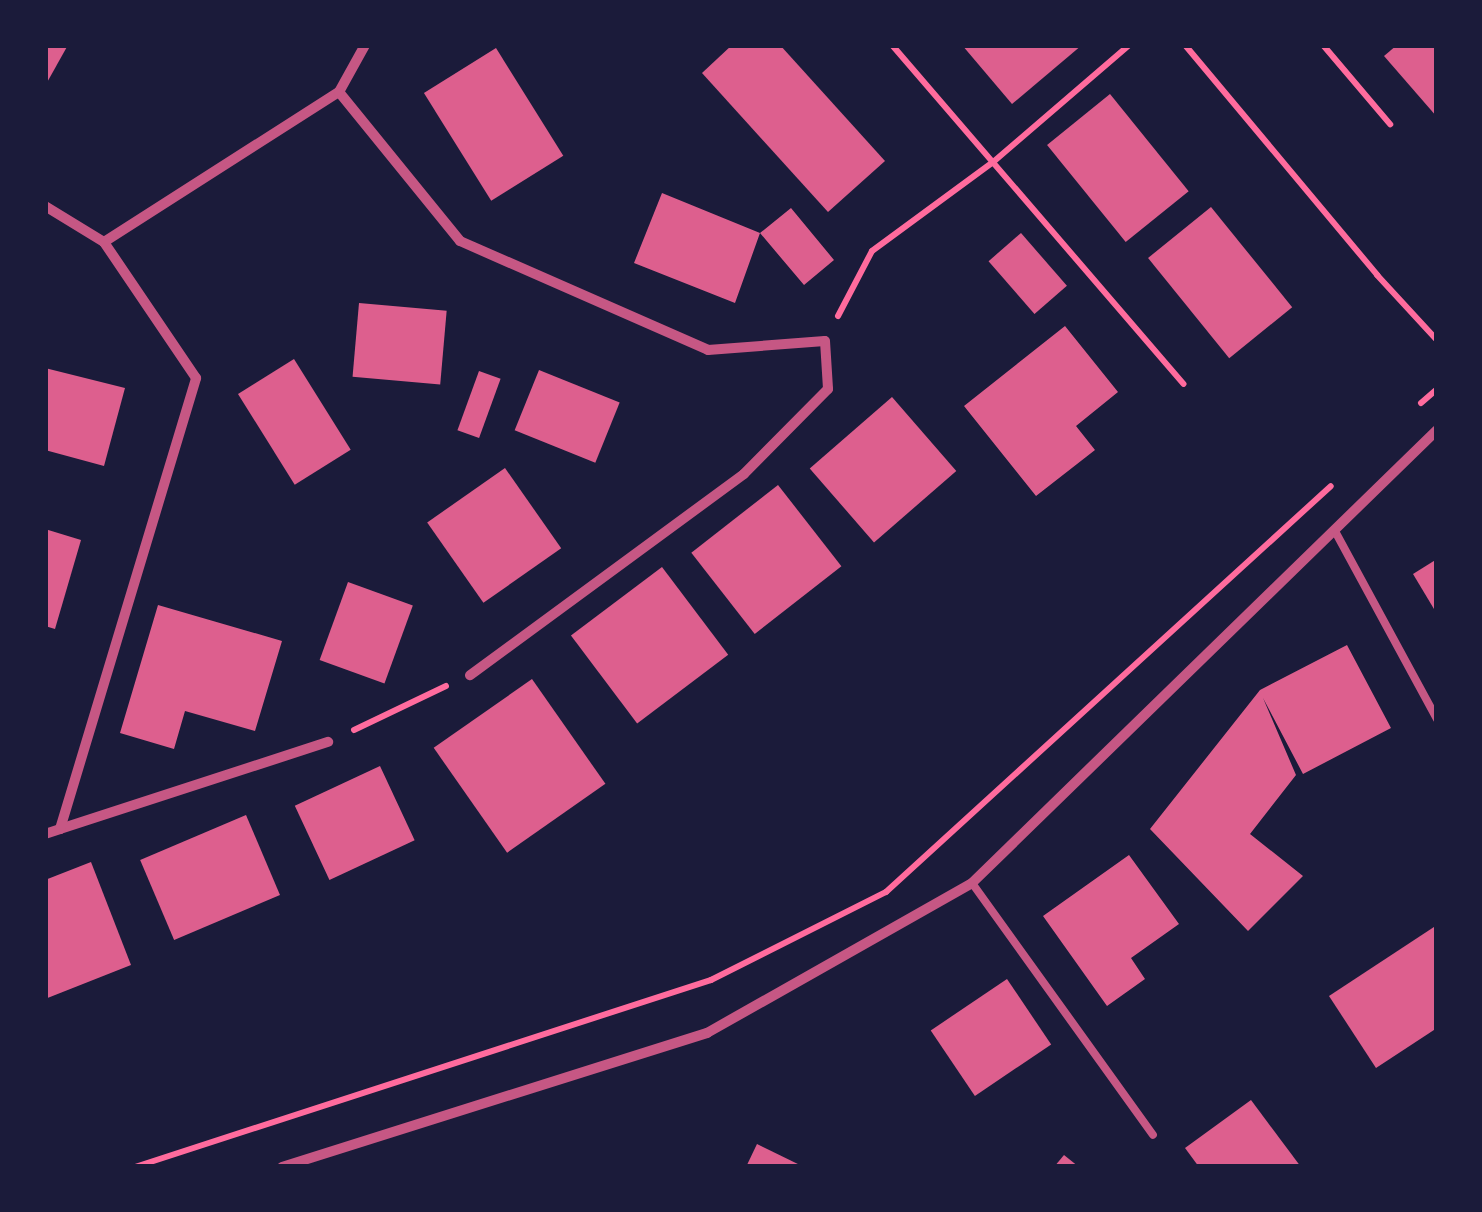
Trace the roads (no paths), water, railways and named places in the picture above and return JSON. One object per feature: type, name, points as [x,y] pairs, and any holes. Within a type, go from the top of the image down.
[{"type":"street","points":[[104,242],[339,92],[365,45]]},
{"type":"street","points":[[339,92],[460,241],[708,350],[825,341],[828,389],[744,474],[470,674]]},
{"type":"street","points":[[45,206],[104,242],[196,378],[60,829]]},
{"type":"street","points":[[282,1167],[322,1161],[708,1033],[972,883],[1336,533],[1437,430]]},
{"type":"street","points":[[45,834],[328,742]]},
{"type":"lane","points":[[1336,533],[1437,719]]},
{"type":"lane","points":[[972,883],[1153,1134]]}]
